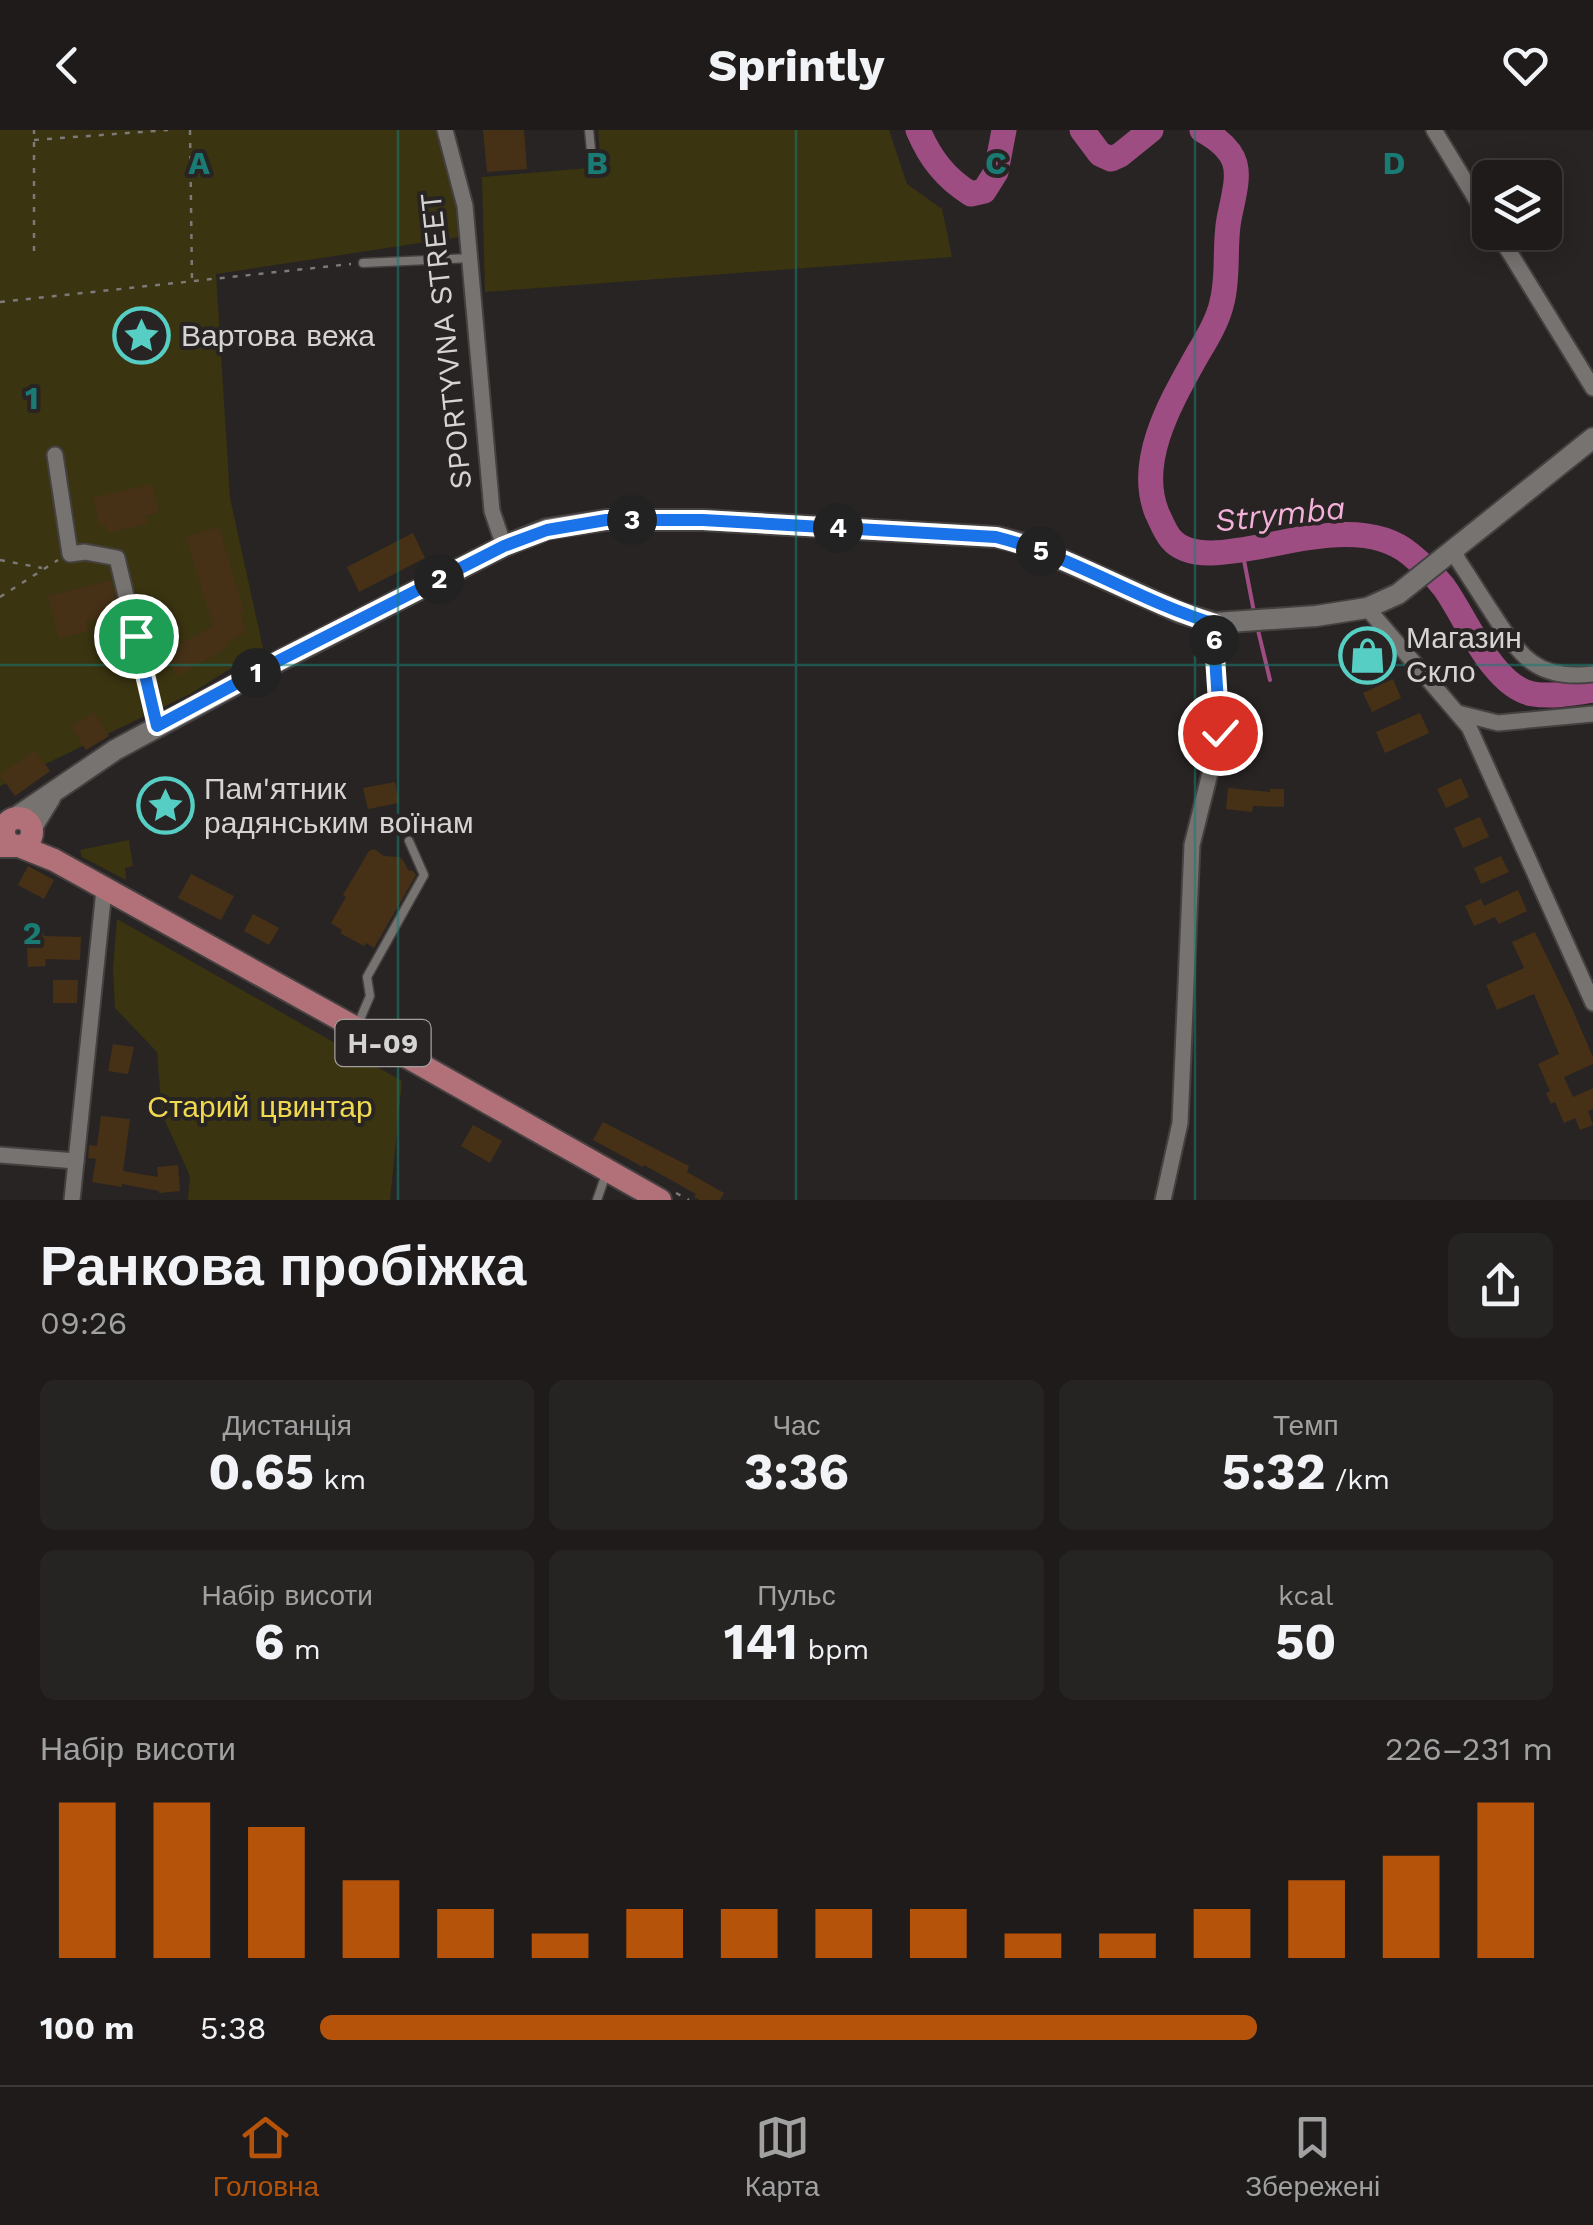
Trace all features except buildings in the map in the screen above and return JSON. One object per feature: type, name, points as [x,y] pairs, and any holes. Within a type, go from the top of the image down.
[{"type":"main road","name":"Н-09","points":[[15,832],[104,890],[660,1200]]},
{"type":"street","name":"SPORTYVNA STREET","points":[[445,130],[465,206],[492,511],[504,546]]},
{"type":"street","points":[[1433,130],[1472,193]]},
{"type":"street","points":[[1508,250],[1593,388]]},
{"type":"street","points":[[15,832],[53,792],[157,726],[504,546],[547,530],[606,520],[703,520],[996,537],[1029,545],[1181,614],[1215,624],[1270,620],[1367,608],[1398,594],[1589,446]]},
{"type":"street","points":[[56,455],[70,554],[85,552],[117,558],[157,726]]},
{"type":"street","points":[[1450,554],[1521,656],[1569,676],[1593,674]]},
{"type":"street","points":[[1367,608],[1469,727],[1593,1003]]},
{"type":"street","points":[[1163,1200],[1180,1123],[1192,846],[1220,733],[1215,624]]},
{"type":"street","points":[[1458,713],[1498,723],[1593,714]]},
{"type":"street","points":[[72,1200],[104,890]]},
{"type":"street","points":[[0,1155],[76,1160]]},
{"type":"lane","points":[[588,130],[592,160]]},
{"type":"lane","points":[[363,263],[470,258]]},
{"type":"lane","points":[[356,1028],[370,996],[366,977],[424,874],[409,841]]},
{"type":"lane","points":[[597,1200],[608,1170]]},
{"type":"path","points":[[34,130],[34,250]]},
{"type":"path","points":[[34,140],[168,130]]},
{"type":"path","points":[[190,130],[192,281]]},
{"type":"path","points":[[0,302],[363,263]]},
{"type":"path","points":[[0,597],[70,554]]},
{"type":"path","points":[[0,560],[43,568]]},
{"type":"green space","points":[[0,130],[449,130],[459,237],[216,274],[230,498],[263,648],[190,694],[0,786]]},
{"type":"green space","points":[[598,130],[889,130],[907,184],[942,209],[952,257],[485,292],[482,177],[601,167]]},
{"type":"green space","points":[[129,840],[133,866],[125,868],[126,880],[82,857],[80,850]]},
{"type":"green space","name":"Старий цвинтар","points":[[117,919],[402,1081],[390,1200],[188,1200],[190,1176],[162,1114],[157,1052],[115,1008]]},
{"type":"waterway","name":"Strymba","points":[[918,130],[939,166],[971,194],[984,191],[996,172],[1004,130]]},
{"type":"waterway","name":"Strymba","points":[[1082,130],[1100,154],[1111,159],[1151,130]]},
{"type":"waterway","name":"Strymba","points":[[1202,130],[1226,148],[1233,158],[1236,178],[1220,309],[1167,412],[1154,453],[1152,493],[1157,513],[1171,539],[1190,551],[1215,553],[1350,534],[1382,539],[1410,554],[1439,582],[1492,664],[1518,689],[1548,695],[1593,690]]},
{"type":"waterway","points":[[1242,550],[1254,612]]},
{"type":"waterway","points":[[1257,626],[1270,680]]},
{"type":"place","name":"Вартова вежа","points":[[142,336]]},
{"type":"place","name":"Магазин Скло","points":[[1367,655]]},
{"type":"place","name":"Пам'ятник радянським воїнам","points":[[165,806]]},
{"type":"route","points":[[136,636],[157,726],[504,546],[547,530],[606,520],[703,520],[996,537],[1029,545],[1181,614],[1215,624],[1220,733]]}]
